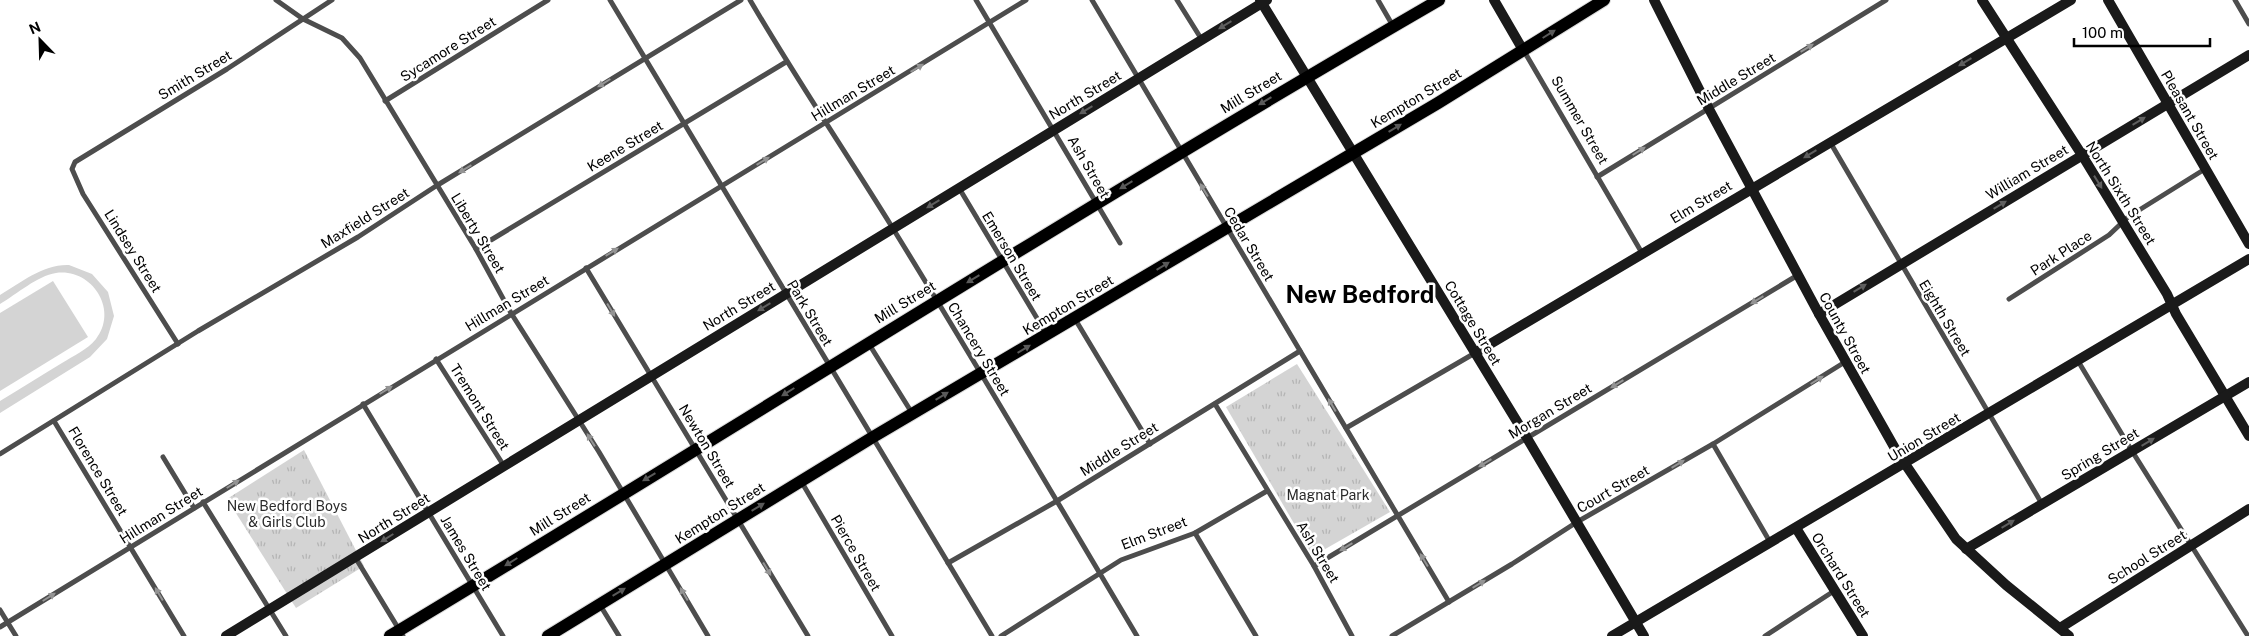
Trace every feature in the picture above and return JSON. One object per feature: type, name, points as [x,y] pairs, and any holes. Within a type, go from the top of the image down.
[{"type":"main road","name":"Mill Street","points":[[397,634],[1096,203],[1307,76],[1439,0]]},
{"type":"main road","name":"Kempton Street","points":[[548,636],[873,437],[1354,153],[1604,0]]},
{"type":"street","name":"Liberty Street","points":[[276,0],[303,19],[337,34],[347,42],[360,58],[476,249],[511,313],[579,420],[708,636]]},
{"type":"street","name":"Smith Street","points":[[72,169],[75,162],[227,69],[332,0]]},
{"type":"street","name":"Sycamore Street","points":[[385,101],[548,0]]},
{"type":"street","name":"Park Street","points":[[610,0],[992,636]]},
{"type":"street","name":"Maxfield Street","points":[[0,454],[741,0]]},
{"type":"street","name":"Chancery Street","points":[[750,0],[786,62],[827,122],[893,228],[1137,636]]},
{"type":"street","name":"Ash Street","points":[[976,0],[1120,243]]},
{"type":"street","name":"Hillman Street","points":[[0,627],[1026,0]]},
{"type":"street","name":"Cedar Street","points":[[1092,0],[1449,602]]},
{"type":"street","points":[[1177,0],[1202,40]]},
{"type":"street","points":[[1378,0],[1394,26]]},
{"type":"street","name":"Summer Street","points":[[1494,0],[1642,253]]},
{"type":"street","name":"County Street","points":[[1654,0],[1709,109],[1845,362],[1905,464],[1939,516],[1966,549],[2070,636]]},
{"type":"street","name":"Middle Street","points":[[1598,177],[1886,0]]},
{"type":"street","name":"North Sixth Street","points":[[1982,0],[2082,155],[2173,305],[2249,436]]},
{"type":"street","name":"Elm Street","points":[[1346,428],[2071,0]]},
{"type":"street","name":"Pleasant Street","points":[[2108,0],[2249,244]]},
{"type":"street","points":[[2235,0],[2249,24]]},
{"type":"street","name":"North Street","points":[[226,636],[1263,1]]},
{"type":"street","name":"Cottage Street","points":[[1263,1],[1527,438],[1644,636]]},
{"type":"street","name":"William Street","points":[[1819,314],[2249,54]]},
{"type":"street","name":"Keene Street","points":[[476,249],[786,62]]},
{"type":"street","name":"Eighth Street","points":[[1830,142],[2042,504]]},
{"type":"street","name":"Lindsey Street","points":[[72,169],[83,194],[178,344]]},
{"type":"street","name":"Park Place","points":[[2009,299],[2109,235],[2123,222],[2205,169]]},
{"type":"street","name":"Emerson Street","points":[[959,188],[1047,336]]},
{"type":"street","name":"Union Street","points":[[1612,636],[2249,259]]},
{"type":"street","name":"Newton Street","points":[[586,268],[808,636]]},
{"type":"street","name":"Morgan Street","points":[[1314,566],[1798,275]]},
{"type":"street","points":[[1075,319],[1150,444]]},
{"type":"street","points":[[869,342],[912,414]]},
{"type":"street","name":"Middle Street","points":[[948,563],[1057,501],[1300,351]]},
{"type":"street","name":"Tremont Street","points":[[436,359],[504,466]]},
{"type":"street","points":[[2078,361],[2248,636]]},
{"type":"street","name":"Court Street","points":[[1392,636],[1577,522],[1713,444],[1845,362]]},
{"type":"street","name":"Spring Street","points":[[1966,549],[2249,382]]},
{"type":"street","name":"James Street","points":[[363,404],[502,636]]},
{"type":"street","name":"Ash Street","points":[[1215,404],[1314,566],[1352,636]]},
{"type":"street","name":"Florence Street","points":[[54,421],[184,636]]},
{"type":"street","points":[[1713,444],[1770,542]]},
{"type":"street","points":[[163,458],[194,508]]},
{"type":"street","name":"Pierce Street","points":[[801,481],[892,636]]},
{"type":"street","name":"Elm Street","points":[[1001,636],[1135,554],[1195,533],[1267,491]]},
{"type":"street","points":[[203,502],[286,636]]},
{"type":"street","name":"School Street","points":[[2060,628],[2249,510]]},
{"type":"street","name":"Orchard Street","points":[[1796,528],[1863,636]]},
{"type":"street","points":[[1195,533],[1256,636]]},
{"type":"street","points":[[356,557],[397,634]]},
{"type":"street","points":[[1765,636],[1834,592]]},
{"type":"street","points":[[600,604],[619,636]]},
{"type":"street","points":[[0,610],[16,636]]},
{"type":"green space","points":[[69,265],[92,274],[108,292],[114,316],[107,339],[90,357],[0,413],[0,401],[84,350],[96,339],[102,328],[105,316],[103,304],[98,293],[91,284],[81,277],[69,273],[56,273],[42,278],[0,304],[0,295],[33,275],[50,267]]},
{"type":"green space","points":[[53,281],[88,337],[0,391],[0,313]]},
{"type":"green space","name":"Magnat Park","points":[[1297,364],[1390,512],[1313,556],[1226,407]]},
{"type":"green space","name":"New Bedford Boys & Girls Club","points":[[304,450],[364,566],[296,608],[227,499]]},
{"type":"district","name":"New Bedford","points":[[1360,294]]}]
